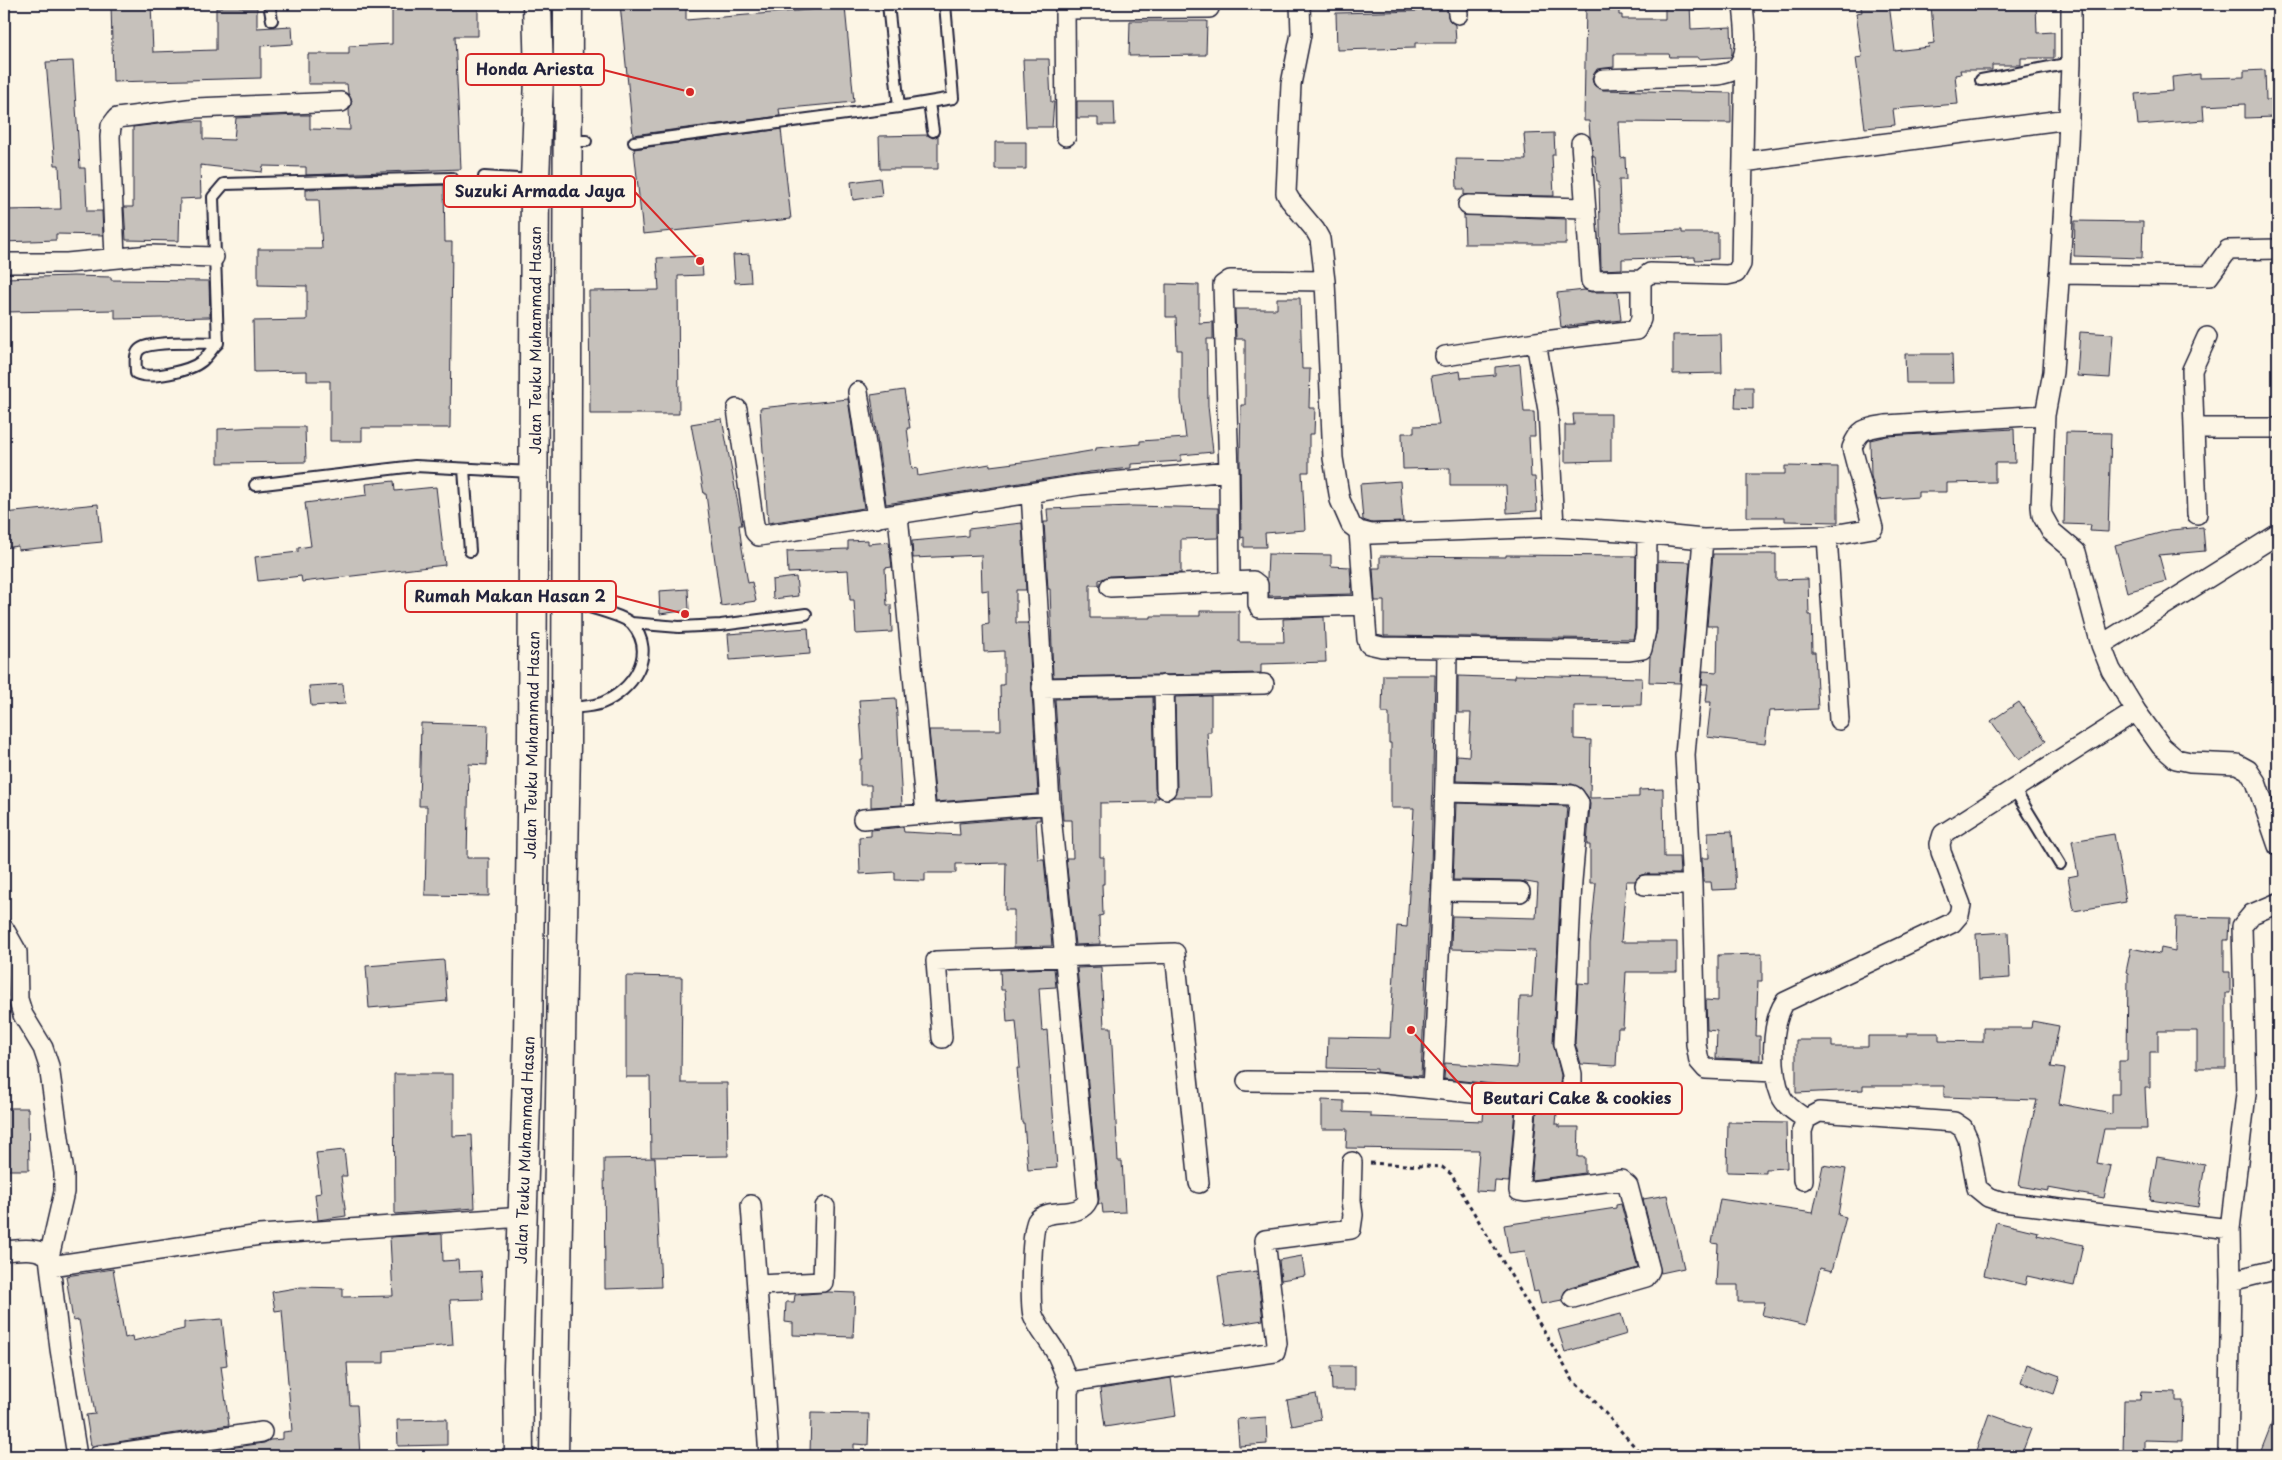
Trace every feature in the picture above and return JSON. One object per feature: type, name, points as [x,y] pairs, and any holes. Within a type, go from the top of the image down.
[{"type":"highway","name":"Jalan Teuku Muhammad Hasan","points":[[518,1456],[518,1368],[528,1038],[532,740],[536,180],[539,78],[537,4]]},
{"type":"highway","points":[[554,1456],[567,601],[577,141],[568,4]]},
{"type":"highway","points":[[532,740],[566,744]]},
{"type":"street","points":[[1300,4],[1301,34],[1291,84],[1285,183],[1290,200],[1315,230],[1320,239],[1325,281],[1335,479],[1346,517],[1351,525],[1359,531],[1371,534],[1554,528],[1647,533],[1703,539],[1827,536],[1873,528],[1852,448],[1856,436],[1866,428],[1896,424],[2045,415]]},
{"type":"street","points":[[1581,143],[1591,281],[1641,280],[1650,273],[1727,275],[1736,273],[1741,264],[1745,51],[1743,4]]},
{"type":"street","points":[[2071,4],[2072,63],[2069,119],[2053,372],[2045,415],[2040,506],[2042,515],[2051,531],[2076,552],[2101,645],[2112,670],[2136,711],[2162,746],[2176,759],[2190,762],[2237,764],[2248,770],[2256,782],[2278,846]]},
{"type":"street","points":[[1066,136],[1065,7],[1209,8]]},
{"type":"street","points":[[1604,79],[1718,75],[1733,70],[1741,61],[1745,51]]},
{"type":"street","points":[[115,258],[110,126],[117,118],[196,108],[340,102]]},
{"type":"street","points":[[1743,162],[2069,119]]},
{"type":"street","points":[[1468,205],[1585,208]]},
{"type":"street","points":[[2059,274],[2209,276],[2228,250],[2278,249]]},
{"type":"street","points":[[4,262],[67,262],[150,255],[214,257]]},
{"type":"street","points":[[1230,582],[1229,471],[1223,285],[1230,280],[1325,281]]},
{"type":"street","points":[[1445,356],[1536,342],[1636,330],[1641,319],[1641,280]]},
{"type":"street","points":[[2197,514],[2192,370],[2207,337]]},
{"type":"street","points":[[1536,342],[1548,410],[1554,528]]},
{"type":"street","points":[[858,392],[877,518]]},
{"type":"street","points":[[737,409],[756,534],[762,536],[1080,485],[1229,471]]},
{"type":"street","points":[[2195,428],[2278,428]]},
{"type":"street","points":[[1031,493],[1050,804],[1088,1200],[1085,1206],[1078,1210],[1042,1216],[1033,1227],[1031,1309],[1055,1352],[1070,1386]]},
{"type":"street","points":[[898,515],[926,814]]},
{"type":"street","points":[[1359,531],[1364,606],[1369,644],[1382,647],[1628,651],[1642,649],[1646,630],[1647,533]]},
{"type":"street","points":[[2101,645],[2278,534]]},
{"type":"street","points":[[1827,536],[1839,720]]},
{"type":"street","points":[[1703,539],[1685,755],[1692,885],[1696,1044],[1699,1061],[1702,1066],[1711,1071],[1775,1072]]},
{"type":"street","points":[[1110,587],[1253,581],[1257,583],[1258,604],[1260,608],[1364,606]]},
{"type":"street","points":[[1432,1088],[1446,792],[1447,648]]},
{"type":"street","points":[[1042,688],[1264,684]]},
{"type":"street","points":[[1164,685],[1166,788]]},
{"type":"street","points":[[1806,1119],[1794,1111],[1781,1097],[1775,1072],[1774,1035],[1778,1013],[1785,1002],[1952,923],[1959,915],[1961,905],[1941,852],[1940,844],[1943,834],[2136,711]]},
{"type":"street","points":[[1247,1081],[1367,1082],[1566,1103],[1572,1100],[1572,1074],[1564,1044],[1572,882],[1579,803],[1575,796],[1446,792]]},
{"type":"street","points":[[863,819],[1050,804]]},
{"type":"street","points":[[1645,885],[1692,885]]},
{"type":"street","points":[[1442,891],[1520,892]]},
{"type":"street","points":[[2228,1456],[2230,1229],[2246,1094],[2242,926],[2252,914],[2278,903]]},
{"type":"street","points":[[4,929],[17,952],[18,999],[23,1015],[43,1048],[49,1066],[64,1173],[64,1192],[50,1262],[60,1349],[77,1456]]},
{"type":"street","points":[[942,1038],[936,961],[1175,953],[1199,1183]]},
{"type":"street","points":[[1527,1099],[1519,1191],[1525,1192],[1621,1180],[1628,1186],[1650,1270],[1646,1277],[1573,1298]]},
{"type":"street","points":[[1803,1180],[1802,1132],[1806,1119],[1818,1112],[1954,1122],[1963,1128],[1968,1140],[1977,1188],[1988,1197],[2003,1202],[2230,1229]]},
{"type":"street","points":[[1068,1456],[1068,1392],[1070,1386],[1079,1379],[1275,1352],[1277,1343],[1265,1240],[1351,1228],[1353,1215],[1350,1200],[1352,1162]]},
{"type":"street","points":[[751,1205],[769,1456]]},
{"type":"street","points":[[758,1285],[824,1282],[824,1207]]},
{"type":"street","points":[[50,1262],[260,1235],[523,1217]]},
{"type":"street","points":[[4,1251],[25,1250],[44,1252],[50,1262]]},
{"type":"street","points":[[2231,1281],[2278,1269]]},
{"type":"street","points":[[98,1456],[262,1432]]},
{"type":"lane","points":[[269,4],[272,20]]},
{"type":"lane","points":[[888,4],[898,107]]},
{"type":"lane","points":[[634,142],[952,99],[954,96],[945,4]]},
{"type":"lane","points":[[1982,80],[2072,63]]},
{"type":"lane","points":[[929,103],[933,132]]},
{"type":"lane","points":[[484,176],[536,180]]},
{"type":"lane","points":[[218,343],[160,344],[141,348],[137,352],[136,373],[150,377],[189,368],[202,361],[218,343],[213,197],[224,184],[452,178]]},
{"type":"lane","points":[[255,485],[394,467],[464,468],[533,472]]},
{"type":"lane","points":[[464,468],[470,551]]},
{"type":"lane","points":[[567,601],[607,613],[631,623],[687,627],[721,625],[806,614]]},
{"type":"lane","points":[[566,708],[600,704],[612,698],[629,685],[639,672],[642,663],[643,645],[631,623]]},
{"type":"lane","points":[[2014,789],[2060,864]]},
{"type":"path","points":[[1352,1162],[1442,1167],[1451,1174],[1574,1382],[1591,1397],[1643,1456]]},
{"type":"building","points":[[111,4],[151,4],[153,52],[216,50],[216,8],[257,8],[257,28],[292,26],[293,44],[261,46],[261,78],[113,82]]},
{"type":"building","points":[[392,4],[478,4],[478,36],[455,36],[461,169],[306,175],[306,167],[263,166],[262,172],[200,165],[201,198],[180,199],[179,241],[126,240],[124,207],[133,207],[133,127],[184,121],[203,121],[203,139],[234,140],[236,118],[310,115],[310,129],[350,130],[349,110],[352,101],[348,93],[347,84],[308,84],[308,54],[349,54],[349,46],[392,44]]},
{"type":"building","points":[[620,4],[686,4],[686,20],[845,7],[854,102],[779,109],[780,116],[633,135]]},
{"type":"building","points":[[1586,4],[1619,4],[1619,15],[1622,15],[1622,19],[1665,19],[1665,4],[1690,4],[1691,29],[1731,27],[1731,57],[1698,59],[1698,57],[1670,57],[1669,54],[1614,54],[1614,67],[1597,69],[1592,79],[1594,85],[1603,90],[1731,93],[1731,123],[1619,122],[1621,158],[1625,157],[1626,180],[1619,180],[1621,232],[1682,230],[1682,233],[1718,233],[1718,259],[1695,260],[1695,257],[1622,259],[1622,269],[1601,270],[1599,181],[1597,181],[1589,121],[1584,121]]},
{"type":"building","points":[[1860,4],[1889,4],[1895,51],[1929,47],[1928,44],[1934,43],[1931,4],[2036,4],[2037,33],[2054,32],[2054,58],[2021,58],[2021,65],[1992,65],[1992,70],[1960,70],[1961,74],[1955,75],[1958,104],[1893,109],[1895,125],[1865,128],[1856,58],[1862,57],[1856,13],[1862,12]]},
{"type":"building","points":[[1446,6],[1449,20],[1455,25],[1456,43],[1415,43],[1415,48],[1337,50],[1336,13],[1418,11],[1418,7]]},
{"type":"building","points":[[1130,21],[1207,21],[1206,55],[1129,56]]},
{"type":"building","points":[[1023,59],[1049,59],[1051,102],[1054,102],[1052,127],[1026,127]]},
{"type":"building","points":[[73,61],[80,168],[85,168],[87,211],[102,211],[103,235],[56,234],[56,240],[4,242],[4,210],[61,209],[59,165],[55,165],[46,62]]},
{"type":"building","points":[[2265,70],[2266,100],[2275,100],[2275,117],[2245,118],[2245,104],[2203,106],[2204,120],[2138,125],[2135,94],[2173,91],[2172,77],[2200,74],[2200,78],[2244,77],[2244,71]]},
{"type":"building","points":[[1077,101],[1114,101],[1115,125],[1098,125],[1098,118],[1077,118]]},
{"type":"building","points":[[781,129],[791,219],[643,234],[634,149]]},
{"type":"building","points":[[1554,133],[1555,155],[1552,155],[1554,196],[1464,195],[1464,189],[1457,189],[1456,159],[1526,160],[1524,134]]},
{"type":"building","points":[[928,135],[933,138],[938,135],[938,169],[880,169],[879,136]]},
{"type":"building","points":[[995,142],[1026,142],[1026,169],[995,169]]},
{"type":"building","points":[[880,178],[882,196],[853,200],[851,182]]},
{"type":"building","points":[[444,185],[445,242],[452,242],[450,428],[362,428],[362,441],[330,441],[330,381],[307,381],[307,371],[254,372],[253,321],[307,320],[307,286],[258,285],[258,249],[322,249],[319,200],[306,200],[306,189]]},
{"type":"building","points":[[1464,215],[1566,219],[1566,244],[1465,244]]},
{"type":"building","points":[[2075,221],[2143,222],[2142,258],[2074,256]]},
{"type":"building","points":[[749,254],[751,282],[735,283],[733,255]]},
{"type":"building","points":[[701,256],[703,275],[678,276],[679,414],[590,414],[589,291],[659,290],[657,258]]},
{"type":"building","points":[[111,277],[111,280],[209,281],[210,317],[115,319],[115,310],[4,312],[4,278]]},
{"type":"building","points":[[1166,284],[1199,285],[1199,323],[1213,322],[1213,339],[1207,339],[1208,406],[1213,452],[1181,455],[1181,461],[1131,464],[1131,468],[1090,472],[886,504],[871,395],[904,390],[910,428],[907,428],[912,469],[917,468],[918,476],[990,464],[990,466],[1030,461],[1096,450],[1096,448],[1140,444],[1140,441],[1186,438],[1181,399],[1181,350],[1177,350],[1176,317],[1166,317]]},
{"type":"building","points":[[1585,290],[1591,292],[1618,292],[1621,320],[1561,327],[1557,293]]},
{"type":"building","points":[[1277,298],[1300,298],[1302,369],[1310,369],[1309,408],[1315,408],[1314,434],[1309,434],[1309,472],[1302,472],[1305,530],[1265,533],[1266,547],[1244,547],[1244,537],[1241,538],[1240,457],[1241,405],[1245,405],[1245,339],[1236,339],[1235,309],[1277,309]]},
{"type":"building","points":[[2080,332],[2113,334],[2110,378],[2077,376]]},
{"type":"building","points":[[1721,334],[1722,373],[1673,374],[1673,335]]},
{"type":"building","points":[[1905,354],[1952,354],[1953,383],[1906,383]]},
{"type":"building","points":[[1520,364],[1524,412],[1534,412],[1535,436],[1529,436],[1531,477],[1535,477],[1537,511],[1507,513],[1506,486],[1450,486],[1450,468],[1403,469],[1402,433],[1414,433],[1414,426],[1439,425],[1431,376],[1460,371],[1461,378],[1495,375],[1495,367]]},
{"type":"building","points":[[1736,387],[1753,387],[1753,409],[1735,408]]},
{"type":"building","points":[[848,399],[864,508],[768,523],[760,408]]},
{"type":"building","points":[[1573,414],[1611,414],[1611,461],[1565,462],[1565,425],[1574,425]]},
{"type":"building","points":[[722,419],[742,525],[739,525],[748,583],[752,582],[756,601],[721,606],[706,494],[704,494],[691,424]]},
{"type":"building","points":[[305,427],[306,462],[218,463],[218,429]]},
{"type":"building","points":[[2014,429],[2015,463],[1995,463],[1995,482],[1947,483],[1947,492],[1918,492],[1918,497],[1877,500],[1871,476],[1870,440],[1887,436]]},
{"type":"building","points":[[2066,432],[2111,433],[2108,532],[2090,531],[2091,525],[2064,524]]},
{"type":"building","points":[[1785,466],[1838,467],[1838,522],[1785,521],[1785,517],[1747,517],[1747,474],[1785,474]]},
{"type":"building","points":[[394,481],[395,491],[436,487],[445,565],[302,582],[301,576],[258,581],[255,557],[298,552],[298,548],[311,546],[305,503],[367,495],[366,484]]},
{"type":"building","points":[[1400,481],[1403,522],[1372,523],[1363,520],[1360,484]]},
{"type":"building","points":[[98,504],[102,542],[18,550],[18,546],[4,548],[4,513]]},
{"type":"building","points":[[1133,506],[1218,508],[1218,538],[1181,539],[1181,573],[1110,576],[1099,580],[1099,585],[1090,585],[1090,618],[1200,616],[1200,611],[1239,611],[1239,642],[1284,642],[1283,619],[1324,617],[1326,662],[1261,664],[1261,673],[1053,677],[1050,589],[1048,589],[1044,522],[1048,522],[1047,509]]},
{"type":"building","points":[[1022,523],[1026,590],[1016,590],[1016,623],[1028,623],[1038,794],[936,802],[929,730],[1001,730],[1000,685],[1004,685],[1004,651],[984,652],[983,625],[989,624],[988,590],[982,591],[981,555],[913,558],[912,541],[968,536],[968,529]]},
{"type":"building","points":[[2203,527],[2205,551],[2159,555],[2166,581],[2127,592],[2115,545],[2171,530]]},
{"type":"building","points":[[868,540],[868,544],[889,542],[892,567],[885,568],[887,605],[891,605],[892,632],[856,634],[854,600],[850,600],[848,570],[788,573],[787,551],[848,549],[848,541]]},
{"type":"building","points":[[1268,554],[1331,555],[1331,566],[1350,567],[1352,594],[1269,596],[1267,578]]},
{"type":"building","points":[[1713,554],[1776,554],[1776,580],[1808,579],[1809,615],[1811,615],[1812,652],[1815,652],[1818,709],[1769,711],[1765,744],[1707,737],[1711,702],[1706,702],[1708,684],[1702,684],[1703,671],[1717,672],[1718,626],[1707,626]]},
{"type":"building","points":[[1506,555],[1636,556],[1635,629],[1633,639],[1384,636],[1384,601],[1375,601],[1373,568],[1380,568],[1380,556],[1506,557]]},
{"type":"building","points":[[1658,561],[1690,562],[1680,683],[1649,682],[1650,656],[1657,630]]},
{"type":"building","points":[[796,577],[798,596],[773,599],[772,580]]},
{"type":"building","points":[[688,589],[689,610],[660,614],[659,591]]},
{"type":"building","points":[[808,628],[810,654],[730,660],[728,634]]},
{"type":"building","points":[[1383,675],[1435,675],[1431,868],[1421,1076],[1377,1072],[1377,1069],[1327,1068],[1328,1037],[1390,1038],[1397,926],[1407,927],[1414,808],[1391,808],[1391,743],[1389,743],[1389,713],[1382,713]]},
{"type":"building","points":[[1515,675],[1642,678],[1641,705],[1574,706],[1574,739],[1591,740],[1590,798],[1639,797],[1639,790],[1663,789],[1664,857],[1679,857],[1680,874],[1645,874],[1639,876],[1635,881],[1626,881],[1621,942],[1677,942],[1677,972],[1626,972],[1623,1028],[1618,1028],[1616,1066],[1581,1064],[1575,1043],[1578,983],[1590,984],[1590,944],[1596,883],[1590,883],[1590,845],[1587,845],[1590,804],[1588,797],[1581,788],[1572,784],[1456,781],[1457,755],[1469,756],[1471,713],[1458,713],[1458,676],[1515,678]]},
{"type":"building","points":[[343,684],[345,704],[311,706],[309,686]]},
{"type":"building","points":[[1211,696],[1211,732],[1207,732],[1211,797],[1173,797],[1177,789],[1175,697]]},
{"type":"building","points":[[1153,697],[1155,789],[1159,798],[1155,798],[1155,802],[1100,803],[1100,857],[1104,857],[1104,884],[1102,884],[1103,915],[1099,916],[1100,944],[1075,945],[1066,858],[1073,858],[1072,820],[1063,820],[1055,699]]},
{"type":"building","points":[[896,698],[902,805],[871,807],[871,785],[860,785],[860,759],[863,759],[859,700]]},
{"type":"building","points":[[2019,702],[2046,741],[2019,760],[1991,721]]},
{"type":"building","points":[[421,723],[488,725],[487,765],[469,764],[467,858],[489,858],[489,896],[425,895],[427,806],[419,806]]},
{"type":"building","points":[[1456,803],[1567,806],[1561,880],[1553,1043],[1561,1075],[1559,1091],[1444,1079],[1445,1063],[1517,1068],[1520,997],[1532,997],[1535,951],[1451,949],[1452,916],[1536,918],[1538,884],[1520,881],[1453,880]]},
{"type":"building","points":[[1040,816],[1040,820],[1036,820],[1038,859],[1044,859],[1052,946],[1014,947],[1014,910],[1005,910],[1006,863],[956,864],[956,873],[925,873],[925,881],[895,880],[895,872],[860,874],[859,837],[871,836],[871,830],[903,827],[904,832],[960,835],[959,823]]},
{"type":"building","points":[[1732,831],[1736,889],[1712,890],[1711,882],[1703,882],[1702,858],[1709,858],[1708,832]]},
{"type":"building","points":[[2114,834],[2126,902],[2074,911],[2068,877],[2078,875],[2072,841]]},
{"type":"building","points":[[2176,917],[2229,918],[2228,940],[2224,940],[2224,972],[2230,972],[2230,993],[2226,993],[2226,1068],[2197,1068],[2197,1031],[2158,1031],[2158,1052],[2150,1052],[2150,1088],[2145,1088],[2147,1129],[2104,1129],[2097,1163],[2111,1166],[2104,1198],[2048,1188],[2048,1191],[2019,1186],[2037,1100],[1944,1097],[1944,1086],[1863,1086],[1863,1090],[1796,1093],[1796,1040],[1832,1040],[1832,1047],[1868,1047],[1868,1036],[1907,1036],[1907,1033],[1939,1033],[1939,1041],[1983,1042],[1983,1028],[2031,1028],[2032,1021],[2059,1026],[2051,1067],[2065,1069],[2059,1104],[2112,1114],[2112,1094],[2119,1094],[2119,1061],[2127,1061],[2128,973],[2126,972],[2131,948],[2160,954],[2161,948],[2175,951]]},
{"type":"building","points":[[2008,932],[2010,978],[1978,980],[1976,934]]},
{"type":"building","points":[[1762,954],[1762,981],[1758,981],[1756,1036],[1760,1036],[1760,1060],[1716,1058],[1717,1031],[1707,1030],[1706,1000],[1718,1001],[1718,955]]},
{"type":"building","points":[[444,960],[447,1001],[369,1008],[366,966]]},
{"type":"building","points":[[1101,967],[1104,1027],[1111,1027],[1118,1161],[1122,1161],[1125,1212],[1103,1213],[1102,1204],[1098,1204],[1077,968]]},
{"type":"building","points":[[1054,968],[1056,987],[1039,988],[1042,1031],[1047,1030],[1057,1168],[1028,1170],[1017,1068],[1020,1068],[1016,1021],[1007,1022],[1005,990],[1001,990],[1000,970]]},
{"type":"building","points":[[626,976],[682,977],[681,1083],[727,1083],[728,1156],[651,1157],[650,1077],[626,1077]]},
{"type":"building","points":[[394,1074],[453,1074],[453,1136],[472,1135],[475,1208],[395,1214]]},
{"type":"building","points":[[1322,1100],[1344,1101],[1344,1112],[1371,1113],[1371,1117],[1483,1121],[1484,1106],[1515,1109],[1509,1182],[1495,1181],[1494,1192],[1476,1191],[1479,1150],[1346,1148],[1347,1129],[1322,1129]]},
{"type":"building","points":[[4,1108],[28,1108],[29,1170],[4,1170]]},
{"type":"building","points":[[1537,1111],[1557,1113],[1556,1124],[1559,1124],[1559,1127],[1579,1127],[1578,1157],[1585,1157],[1585,1173],[1531,1180]]},
{"type":"building","points":[[1728,1122],[1786,1123],[1787,1168],[1766,1169],[1766,1173],[1727,1172]]},
{"type":"building","points":[[344,1150],[347,1176],[341,1176],[346,1216],[318,1220],[315,1194],[321,1193],[316,1153]]},
{"type":"building","points":[[2157,1157],[2205,1165],[2198,1207],[2150,1200]]},
{"type":"building","points":[[655,1158],[661,1287],[605,1289],[604,1159]]},
{"type":"building","points":[[1823,1165],[1846,1169],[1838,1215],[1846,1217],[1832,1271],[1820,1268],[1806,1325],[1762,1315],[1765,1302],[1738,1302],[1738,1285],[1716,1285],[1718,1244],[1712,1243],[1720,1199],[1813,1213]]},
{"type":"building","points":[[1667,1195],[1684,1268],[1661,1273],[1643,1199]]},
{"type":"building","points":[[1621,1204],[1638,1268],[1570,1287],[1565,1291],[1562,1300],[1541,1304],[1538,1291],[1534,1292],[1525,1251],[1509,1253],[1504,1225],[1616,1208],[1616,1205]]},
{"type":"building","points":[[1996,1222],[2038,1232],[2037,1235],[2083,1245],[2074,1286],[2027,1276],[2025,1285],[1984,1275]]},
{"type":"building","points":[[442,1234],[443,1261],[458,1260],[459,1272],[481,1271],[483,1299],[450,1300],[453,1345],[384,1351],[384,1363],[347,1363],[350,1405],[357,1405],[360,1456],[174,1456],[283,1439],[283,1432],[292,1431],[282,1310],[275,1311],[272,1292],[301,1287],[343,1288],[343,1297],[393,1296],[390,1237]]},
{"type":"building","points":[[1302,1256],[1305,1276],[1281,1280],[1279,1260]]},
{"type":"building","points":[[113,1269],[125,1338],[132,1336],[133,1341],[184,1329],[184,1322],[222,1319],[227,1365],[221,1366],[229,1425],[91,1446],[86,1415],[95,1414],[79,1320],[73,1321],[66,1276]]},
{"type":"building","points":[[1257,1271],[1263,1320],[1225,1326],[1218,1276]]},
{"type":"building","points":[[828,1292],[855,1293],[853,1337],[793,1335],[793,1323],[785,1322],[786,1302],[794,1302],[795,1295]]},
{"type":"building","points":[[1621,1314],[1627,1334],[1565,1352],[1558,1330]]},
{"type":"building","points":[[2027,1364],[2060,1376],[2054,1394],[2021,1382]]},
{"type":"building","points":[[1331,1366],[1355,1366],[1355,1390],[1332,1390]]},
{"type":"building","points":[[1171,1378],[1176,1416],[1105,1427],[1100,1389]]},
{"type":"building","points":[[2141,1391],[2176,1392],[2176,1401],[2183,1401],[2182,1441],[2144,1440],[2144,1456],[2123,1456],[2124,1400],[2140,1400]]},
{"type":"building","points":[[1316,1394],[1321,1420],[1292,1426],[1287,1400]]},
{"type":"building","points":[[2277,1410],[2278,1456],[2259,1456]]},
{"type":"building","points":[[811,1413],[869,1414],[868,1445],[854,1444],[854,1456],[810,1455]]},
{"type":"building","points":[[1989,1414],[2031,1429],[2021,1456],[1974,1456]]},
{"type":"building","points":[[1266,1417],[1267,1444],[1239,1446],[1237,1419]]},
{"type":"building","points":[[447,1419],[447,1445],[398,1446],[397,1420]]},
{"type":"place","name":"Honda Ariesta","points":[[690,92]]},
{"type":"place","name":"Suzuki Armada Jaya","points":[[700,261]]},
{"type":"place","name":"Rumah Makan Hasan 2","points":[[685,614]]},
{"type":"place","name":"Beutari Cake & cookies","points":[[1411,1030]]}]
